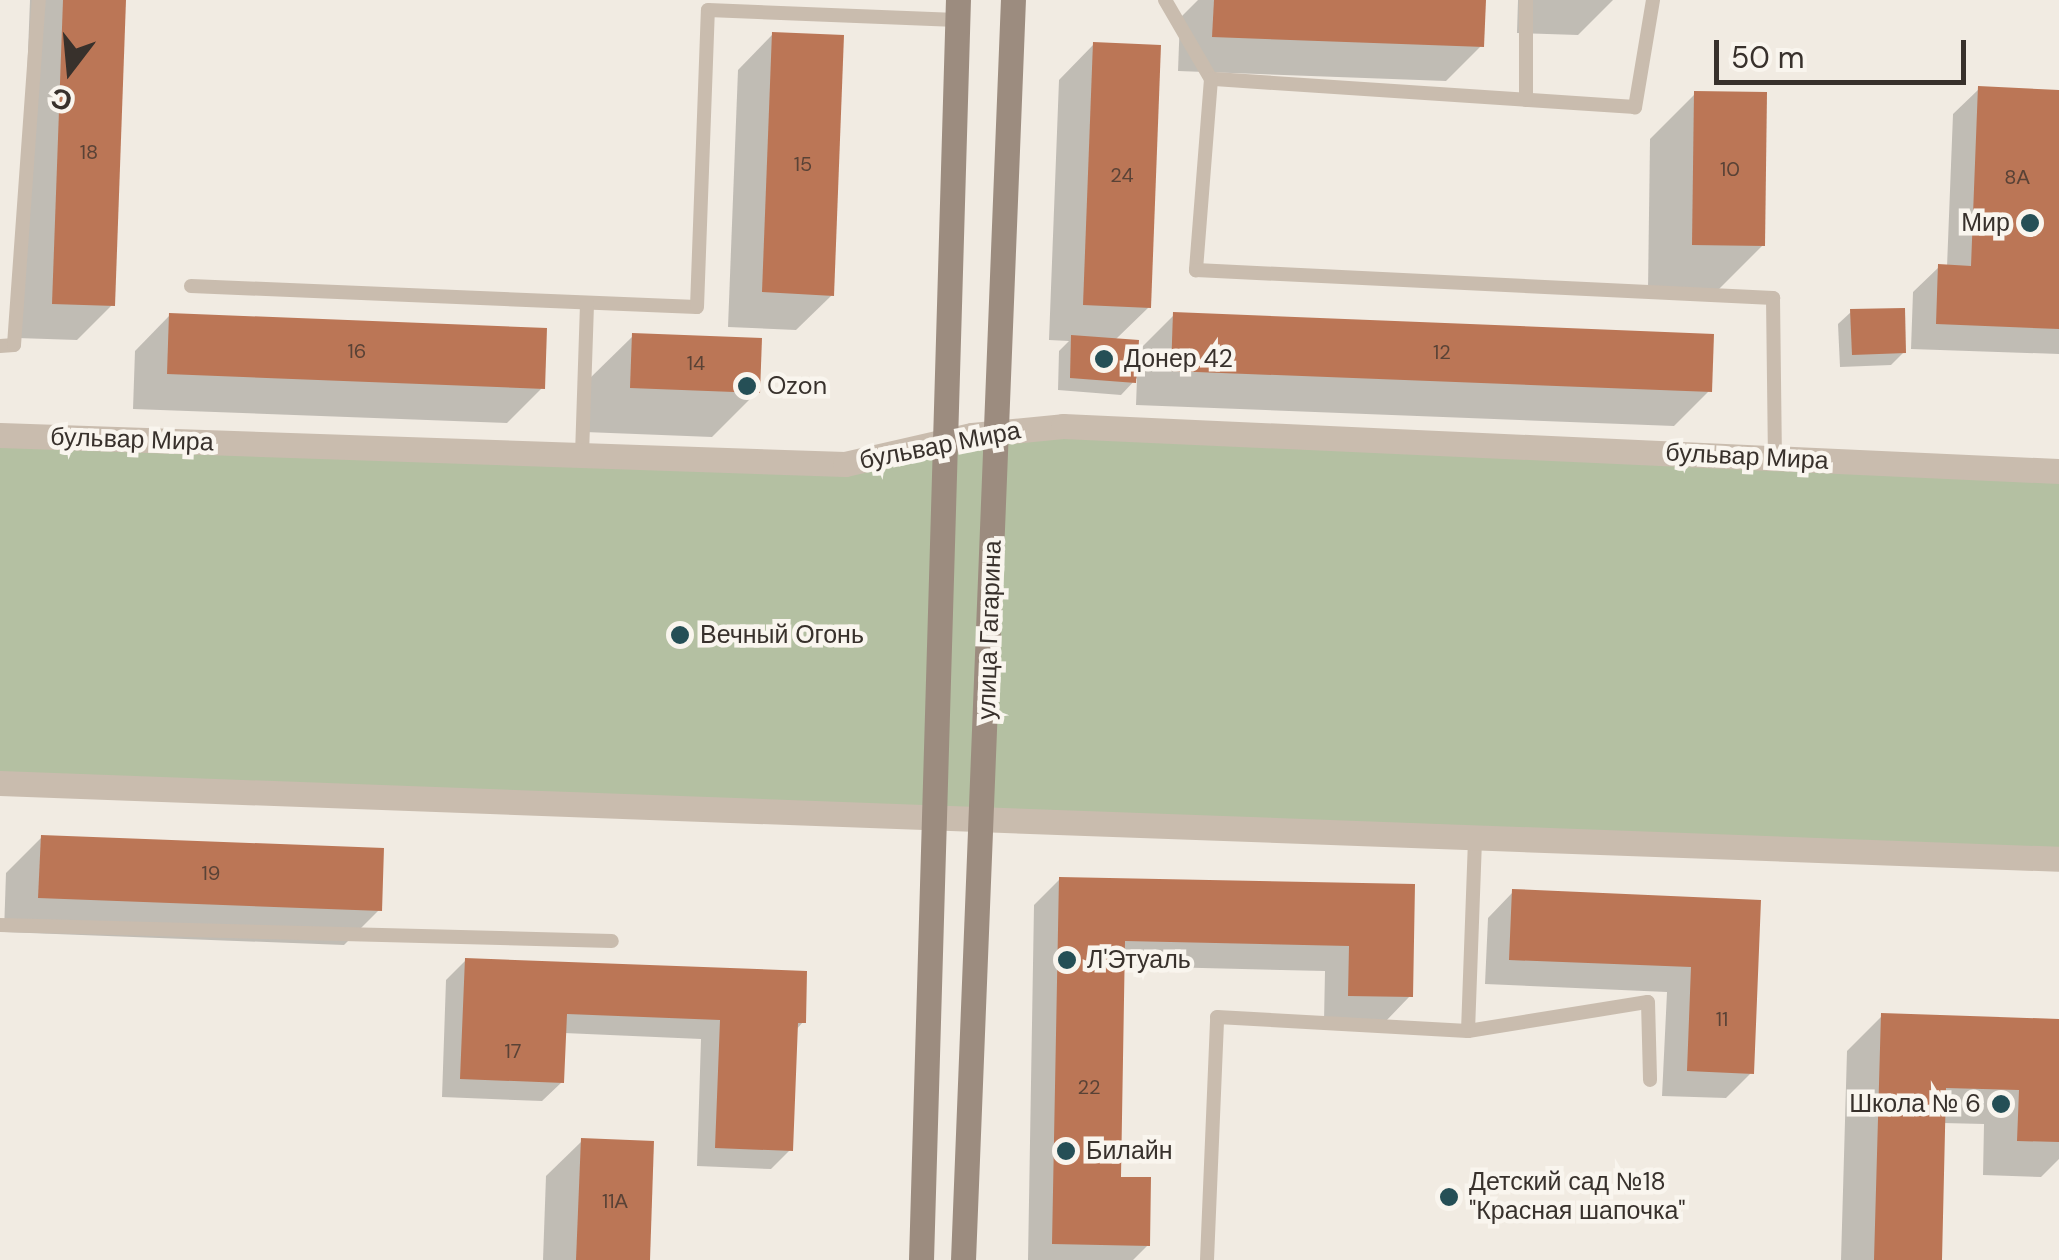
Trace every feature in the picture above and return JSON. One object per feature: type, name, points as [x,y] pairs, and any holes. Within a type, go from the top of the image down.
[{"type":"main road","name":"улица Гагарина","points":[[962,1260],[1014,0]]},
{"type":"main road","name":"улица Гагарина","points":[[921,1260],[957,10]]},
{"type":"street","name":"бульвар Мира","points":[[0,436],[845,464],[998,431],[1064,426],[2059,471]]},
{"type":"street","points":[[0,783],[2059,859]]},
{"type":"lane","points":[[0,346],[14,345],[38,0]]},
{"type":"lane","points":[[1165,0],[1211,79],[1196,270],[1773,298],[1775,458]]},
{"type":"lane","points":[[1526,0],[1526,100]]},
{"type":"lane","points":[[1211,79],[1635,108],[1652,0]]},
{"type":"lane","points":[[191,286],[696,307],[708,5],[957,10]]},
{"type":"lane","points":[[582,455],[587,304]]},
{"type":"lane","points":[[1468,1031],[1475,837]]},
{"type":"lane","points":[[0,926],[612,940]]},
{"type":"lane","points":[[1207,1260],[1217,1017],[1468,1031],[1648,1002],[1650,1080]]},
{"type":"green space","points":[[0,435],[845,464],[972,435],[2059,471],[2059,859],[0,783]]},
{"type":"building","points":[[63,0],[126,0],[115,306],[52,304]]},
{"type":"building","points":[[1214,0],[1486,0],[1484,47],[1212,37]]},
{"type":"building","points":[[772,32],[844,35],[834,296],[762,292]]},
{"type":"building","points":[[1093,42],[1161,45],[1151,308],[1083,305]]},
{"type":"building","points":[[1978,86],[2059,90],[2059,329],[1936,324],[1938,264],[1971,266]]},
{"type":"building","points":[[1694,91],[1767,92],[1765,246],[1692,245]]},
{"type":"building","points":[[1905,308],[1906,353],[1852,355],[1850,309]]},
{"type":"building","points":[[1173,312],[1714,334],[1712,392],[1171,371]]},
{"type":"building","points":[[169,313],[547,328],[545,389],[167,374]]},
{"type":"building","points":[[632,333],[762,338],[760,393],[630,388]]},
{"type":"building","name":"Донер 42","points":[[1071,335],[1139,340],[1136,383],[1070,378]]},
{"type":"building","points":[[41,835],[384,848],[382,911],[38,898]]},
{"type":"building","points":[[1059,877],[1415,884],[1413,997],[1348,996],[1349,946],[1125,941],[1121,1177],[1151,1177],[1150,1246],[1052,1244]]},
{"type":"building","points":[[1512,889],[1761,900],[1754,1074],[1687,1071],[1691,967],[1509,960]]},
{"type":"building","points":[[465,958],[807,971],[806,1023],[798,1023],[793,1151],[715,1148],[720,1020],[567,1014],[564,1083],[460,1079]]},
{"type":"building","points":[[1881,1013],[2059,1019],[2059,1142],[2017,1141],[2019,1090],[1946,1088],[1942,1260],[1874,1260]]},
{"type":"building","points":[[581,1138],[654,1141],[650,1260],[576,1260]]},
{"type":"place","name":"Мир","points":[[2030,223]]},
{"type":"place","name":"Донер 42","points":[[1104,359]]},
{"type":"place","name":"Ozon","points":[[747,386]]},
{"type":"place","name":"Вечный Огонь","points":[[680,635]]},
{"type":"place","name":"Л'Этуаль","points":[[1067,960]]},
{"type":"place","name":"Школа № 6","points":[[2001,1104]]},
{"type":"place","name":"Билайн","points":[[1066,1151]]},
{"type":"place","name":"Детский сад №18 \"Красная шапочка\"","points":[[1449,1197]]}]
